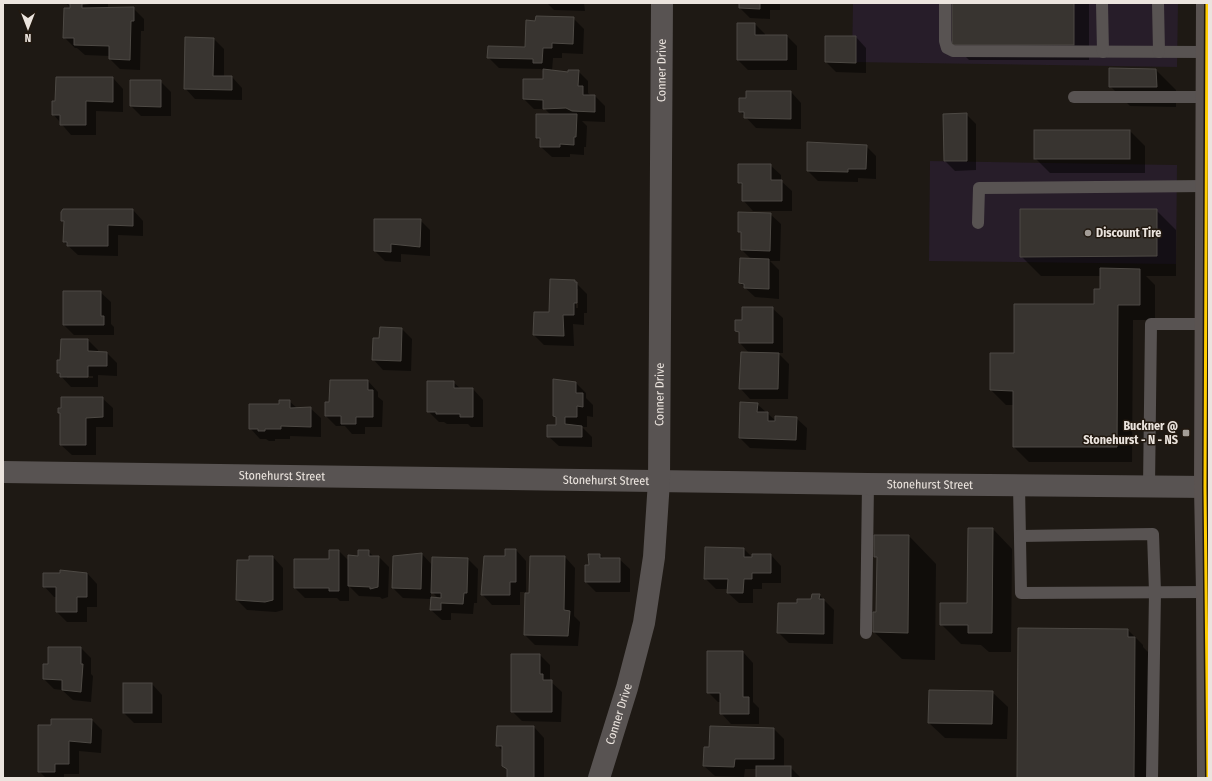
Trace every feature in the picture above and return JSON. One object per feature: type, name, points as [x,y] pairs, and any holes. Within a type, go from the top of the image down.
[{"type":"main road","points":[[1206,3],[1208,97],[1206,186],[1208,778]]},
{"type":"street","name":"Conner Drive","points":[[599,778],[627,688],[644,623],[654,557],[659,481],[662,3]]},
{"type":"street","name":"Stonehurst Street","points":[[3,472],[868,484],[1207,487]]},
{"type":"lane","points":[[945,3],[945,41],[947,48],[953,51],[1206,52]]},
{"type":"lane","points":[[1102,3],[1102,52]]},
{"type":"lane","points":[[1158,3],[1159,52]]},
{"type":"lane","points":[[1074,97],[1208,97]]},
{"type":"lane","points":[[978,223],[979,188],[1206,186]]},
{"type":"lane","points":[[1149,486],[1151,324],[1206,324]]},
{"type":"lane","points":[[866,633],[868,484]]},
{"type":"lane","points":[[1019,485],[1021,593],[1207,592]]},
{"type":"lane","points":[[1020,536],[1153,534],[1155,592],[1152,778]]},
{"type":"shaded area","points":[[853,3],[1178,3],[1177,67],[852,62]]},
{"type":"shaded area","points":[[930,161],[1177,165],[1176,264],[929,261]]},
{"type":"building","points":[[65,3],[98,3],[82,4],[82,8],[134,7],[134,21],[131,21],[130,60],[109,59],[109,46],[74,45],[74,38],[63,38],[64,8],[70,8],[70,4]]},
{"type":"building","points":[[739,3],[760,3],[760,9],[739,8]]},
{"type":"building","points":[[952,3],[1074,3],[1074,45],[952,45]]},
{"type":"building","points":[[536,16],[574,17],[573,44],[552,43],[552,48],[543,48],[542,63],[533,63],[533,59],[487,58],[488,46],[525,47],[526,20],[535,21]]},
{"type":"building","points":[[737,23],[755,23],[755,35],[787,35],[787,60],[737,60]]},
{"type":"building","points":[[825,36],[856,36],[856,63],[825,62]]},
{"type":"building","points":[[185,37],[214,38],[213,76],[232,76],[232,90],[184,89]]},
{"type":"building","points":[[1109,68],[1156,69],[1157,87],[1109,87]]},
{"type":"building","points":[[543,69],[568,72],[568,70],[579,70],[578,86],[583,86],[583,95],[595,95],[595,112],[572,111],[566,108],[543,109],[543,100],[523,99],[523,79],[543,79]]},
{"type":"building","points":[[56,77],[113,77],[113,102],[86,101],[86,125],[60,125],[60,115],[52,115],[52,101],[55,101]]},
{"type":"building","points":[[130,80],[161,80],[161,107],[130,106]]},
{"type":"building","points":[[746,91],[791,91],[791,119],[744,118],[744,112],[739,112],[739,98],[746,98]]},
{"type":"building","points":[[967,113],[967,161],[944,161],[943,114]]},
{"type":"building","points":[[536,114],[577,114],[576,137],[574,137],[574,145],[560,144],[560,147],[540,147],[540,138],[536,138]]},
{"type":"building","points":[[1034,130],[1130,130],[1130,159],[1034,159]]},
{"type":"building","points":[[807,142],[867,145],[866,169],[848,169],[848,172],[807,171]]},
{"type":"building","points":[[738,164],[771,164],[771,180],[782,180],[782,201],[742,201],[742,183],[738,183]]},
{"type":"building","points":[[63,209],[133,209],[133,226],[108,225],[108,246],[67,246],[67,242],[63,242],[64,221],[61,221],[61,212]]},
{"type":"building","name":"Discount Tire","points":[[1020,209],[1157,209],[1157,256],[1020,257]]},
{"type":"building","points":[[738,212],[771,213],[770,251],[741,250],[741,232],[738,232]]},
{"type":"building","points":[[374,219],[421,219],[420,247],[391,244],[391,252],[374,251]]},
{"type":"building","points":[[740,258],[769,259],[769,289],[744,288],[744,284],[739,283]]},
{"type":"building","points":[[1100,268],[1140,269],[1140,305],[1118,305],[1117,447],[1013,447],[1013,391],[990,390],[990,353],[1014,353],[1014,304],[1094,304],[1094,289],[1100,289]]},
{"type":"building","points":[[550,279],[575,280],[575,282],[577,282],[577,303],[574,303],[574,315],[563,315],[564,336],[533,335],[534,312],[549,312]]},
{"type":"building","points":[[63,291],[101,291],[101,316],[104,316],[104,325],[63,325]]},
{"type":"building","points":[[742,307],[773,307],[773,343],[739,343],[739,332],[735,331],[735,320],[742,320]]},
{"type":"building","points":[[380,327],[402,328],[401,361],[372,360],[373,338],[379,338]]},
{"type":"building","points":[[61,339],[88,339],[88,351],[107,352],[107,366],[88,366],[88,377],[60,377],[60,373],[57,373],[57,360],[60,360]]},
{"type":"building","points":[[741,352],[779,353],[778,389],[739,389]]},
{"type":"building","points":[[553,379],[576,382],[576,393],[583,393],[583,407],[577,406],[577,417],[565,417],[565,424],[582,426],[582,437],[547,437],[547,425],[556,425],[556,417],[553,416]]},
{"type":"building","points":[[330,380],[368,380],[368,390],[373,390],[373,417],[356,417],[356,424],[341,424],[341,416],[325,416],[325,402],[329,402]]},
{"type":"building","points":[[427,381],[454,381],[454,388],[473,388],[473,417],[460,417],[460,414],[436,414],[436,412],[427,412]]},
{"type":"building","points":[[61,397],[103,397],[103,417],[86,418],[86,445],[60,445],[60,413],[58,413],[58,408],[61,408]]},
{"type":"building","points":[[279,400],[290,400],[290,408],[311,407],[311,427],[281,426],[281,429],[265,429],[265,431],[249,429],[249,404],[279,404]]},
{"type":"building","points":[[740,402],[758,403],[757,412],[768,412],[768,421],[775,421],[775,416],[797,417],[796,440],[739,438]]},
{"type":"building","points":[[968,528],[993,528],[992,633],[968,633],[968,625],[940,625],[940,603],[967,603]]},
{"type":"building","points":[[874,535],[909,535],[908,633],[873,632],[873,612],[876,612],[877,557],[874,557]]},
{"type":"building","points":[[705,547],[744,548],[744,557],[752,557],[752,554],[771,554],[771,573],[752,573],[752,579],[744,579],[743,593],[727,593],[728,579],[704,579]]},
{"type":"building","points":[[505,549],[516,549],[516,582],[510,582],[510,595],[481,595],[484,556],[505,556]]},
{"type":"building","points":[[329,550],[339,550],[339,591],[329,591],[329,588],[294,588],[294,559],[329,559]]},
{"type":"building","points":[[358,550],[369,550],[369,556],[379,556],[378,587],[370,589],[370,587],[348,586],[348,555],[358,556]]},
{"type":"building","points":[[422,553],[421,589],[392,588],[393,556]]},
{"type":"building","points":[[588,554],[600,554],[600,558],[620,558],[620,582],[585,582],[585,565],[589,565]]},
{"type":"building","points":[[249,556],[273,556],[273,600],[265,602],[236,600],[237,560],[249,560]]},
{"type":"building","points":[[530,556],[565,556],[564,610],[570,611],[568,636],[524,635],[525,593],[529,593]]},
{"type":"building","points":[[432,557],[468,558],[467,593],[464,593],[463,604],[441,603],[441,610],[430,610],[431,597],[441,598],[441,593],[431,593]]},
{"type":"building","points":[[60,570],[87,573],[87,597],[77,597],[77,612],[56,612],[56,587],[43,587],[43,573],[60,573]]},
{"type":"building","points":[[812,594],[820,594],[819,599],[824,599],[824,634],[777,633],[778,603],[797,603],[797,599],[811,599]]},
{"type":"building","points":[[1018,628],[1128,629],[1128,637],[1135,637],[1134,777],[1136,778],[1017,778]]},
{"type":"building","points":[[48,647],[81,647],[81,664],[83,664],[81,692],[62,690],[62,680],[43,679],[43,664],[48,664]]},
{"type":"building","points":[[707,651],[743,651],[743,697],[749,697],[749,714],[720,714],[720,693],[707,693]]},
{"type":"building","points":[[511,654],[540,654],[540,674],[543,674],[543,680],[552,680],[552,712],[511,712]]},
{"type":"building","points":[[123,683],[152,683],[152,713],[123,713]]},
{"type":"building","points":[[929,690],[993,691],[992,724],[928,723]]},
{"type":"building","points":[[51,719],[92,719],[91,743],[69,741],[69,764],[55,764],[55,772],[38,772],[38,725],[51,725]]},
{"type":"building","points":[[497,726],[534,726],[534,778],[507,778],[507,769],[502,766],[502,746],[496,746]]},
{"type":"building","points":[[710,726],[774,728],[774,759],[735,759],[734,767],[703,766],[704,747],[709,747]]},
{"type":"building","points":[[756,766],[791,766],[791,778],[756,778]]},
{"type":"transit line","points":[[1207,3],[1205,487],[1208,778]]},
{"type":"place","name":"Discount Tire","points":[[1088,233]]},
{"type":"place","name":"Buckner @ Stonehurst - N - NS","points":[[1186,433]]}]
